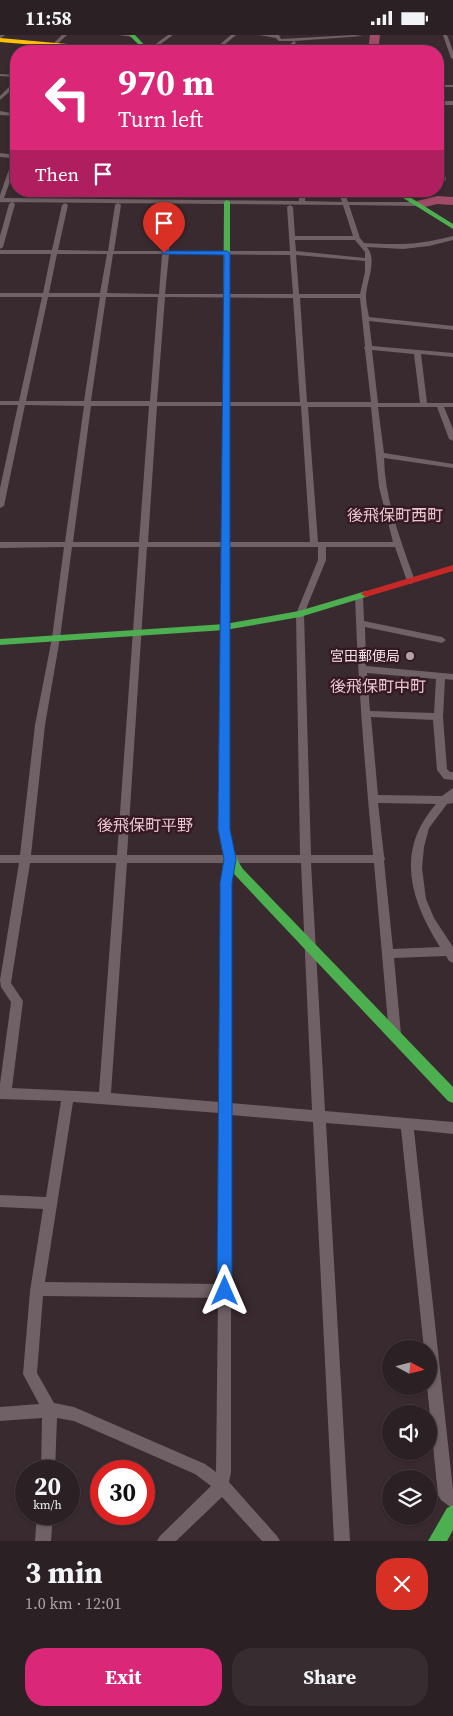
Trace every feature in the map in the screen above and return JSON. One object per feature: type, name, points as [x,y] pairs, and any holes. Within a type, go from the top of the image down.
[{"type":"street","points":[[3,35],[0,39],[35,45]]},
{"type":"street","points":[[55,45],[65,35]]},
{"type":"street","points":[[128,35],[140,45]]},
{"type":"street","points":[[157,45],[171,35]]},
{"type":"street","points":[[222,45],[234,35]]},
{"type":"street","points":[[261,35],[278,36],[279,40],[361,35],[360,45]]},
{"type":"street","points":[[445,35],[453,58]]},
{"type":"street","points":[[0,99],[10,89]]},
{"type":"street","points":[[0,201],[10,174]]},
{"type":"street","points":[[151,201],[152,197]]},
{"type":"street","points":[[302,197],[302,204]]},
{"type":"street","points":[[343,197],[357,238],[368,252],[368,272],[362,295],[375,404],[380,475],[411,581]]},
{"type":"street","points":[[404,197],[453,227]]},
{"type":"street","points":[[0,201],[76,200],[415,204]]},
{"type":"street","points":[[0,201],[12,204],[65,205],[170,206],[227,202],[290,207],[302,204]]},
{"type":"street","points":[[164,1541],[219,1489],[224,1472],[226,883],[230,859],[224,829],[227,202]]},
{"type":"street","points":[[0,247],[12,204]]},
{"type":"street","points":[[0,506],[44,295],[65,205]]},
{"type":"street","points":[[118,205],[103,295],[56,638],[40,725],[25,859],[2,984],[17,1001],[2,1093],[105,1098],[453,1128]]},
{"type":"street","points":[[105,1098],[136,634],[164,253],[170,206]]},
{"type":"street","points":[[290,207],[304,404],[318,544],[322,560],[300,614],[305,859],[342,1541]]},
{"type":"street","points":[[292,238],[357,238]]},
{"type":"street","points":[[363,245],[403,247],[430,244],[453,238]]},
{"type":"street","points":[[0,252],[293,253],[369,260]]},
{"type":"street","points":[[0,295],[362,295]]},
{"type":"street","points":[[365,319],[453,328]]},
{"type":"street","points":[[367,347],[453,355]]},
{"type":"street","points":[[417,352],[424,405]]},
{"type":"street","points":[[0,403],[453,405]]},
{"type":"street","points":[[440,405],[453,439]]},
{"type":"street","points":[[380,455],[453,465]]},
{"type":"street","points":[[0,545],[399,544]]},
{"type":"street","points":[[0,642],[225,627],[300,614],[453,568]]},
{"type":"street","points":[[359,596],[362,669],[372,799],[380,859],[395,1034]]},
{"type":"street","points":[[361,623],[442,640]]},
{"type":"street","points":[[362,669],[453,677]]},
{"type":"street","points":[[441,676],[438,717],[442,770],[448,776],[453,776]]},
{"type":"street","points":[[366,714],[438,717]]},
{"type":"street","points":[[372,799],[450,797]]},
{"type":"street","points":[[450,797],[425,828],[417,862],[418,884],[424,907],[452,954]]},
{"type":"street","points":[[0,859],[380,859]]},
{"type":"street","points":[[230,859],[244,878],[310,949],[395,1034],[453,1097]]},
{"type":"street","points":[[387,954],[452,954]]},
{"type":"street","points":[[48,1460],[50,1410],[30,1374],[38,1289],[68,1096]]},
{"type":"street","points":[[407,1125],[446,1495],[453,1501]]},
{"type":"street","points":[[0,1201],[50,1203]]},
{"type":"street","points":[[38,1289],[225,1291]]},
{"type":"street","points":[[0,1414],[50,1410],[74,1414],[200,1469],[220,1484],[272,1541]]},
{"type":"street","points":[[437,1541],[453,1514]]},
{"type":"street","points":[[43,1541],[44,1525]]},
{"type":"waterway","points":[[374,45],[375,35]]},
{"type":"waterway","points":[[421,204],[437,200],[453,201]]},
{"type":"traffic: fast","points":[[132,35],[142,45]]},
{"type":"traffic: fast","points":[[405,197],[453,227]]},
{"type":"traffic: fast","points":[[226,503],[227,202]]},
{"type":"traffic: fast","points":[[0,642],[225,627],[300,614],[366,594]]},
{"type":"traffic: fast","points":[[224,755],[224,829],[230,859],[239,872],[453,1097]]},
{"type":"traffic: fast","points":[[437,1541],[453,1514]]},
{"type":"traffic: slow","points":[[0,40],[56,45]]},
{"type":"traffic: jam","points":[[224,755],[226,503]]},
{"type":"traffic: jam","points":[[366,594],[453,568]]},
{"type":"place","name":"宮田郵便局","points":[[410,656]]},
{"type":"district","name":"後飛保町西町","points":[[395,515]]},
{"type":"district","name":"後飛保町中町","points":[[378,686]]},
{"type":"district","name":"後飛保町平野","points":[[145,825]]},
{"type":"route","points":[[164,253],[227,253],[224,829],[230,859],[226,883],[225,1291]]}]
